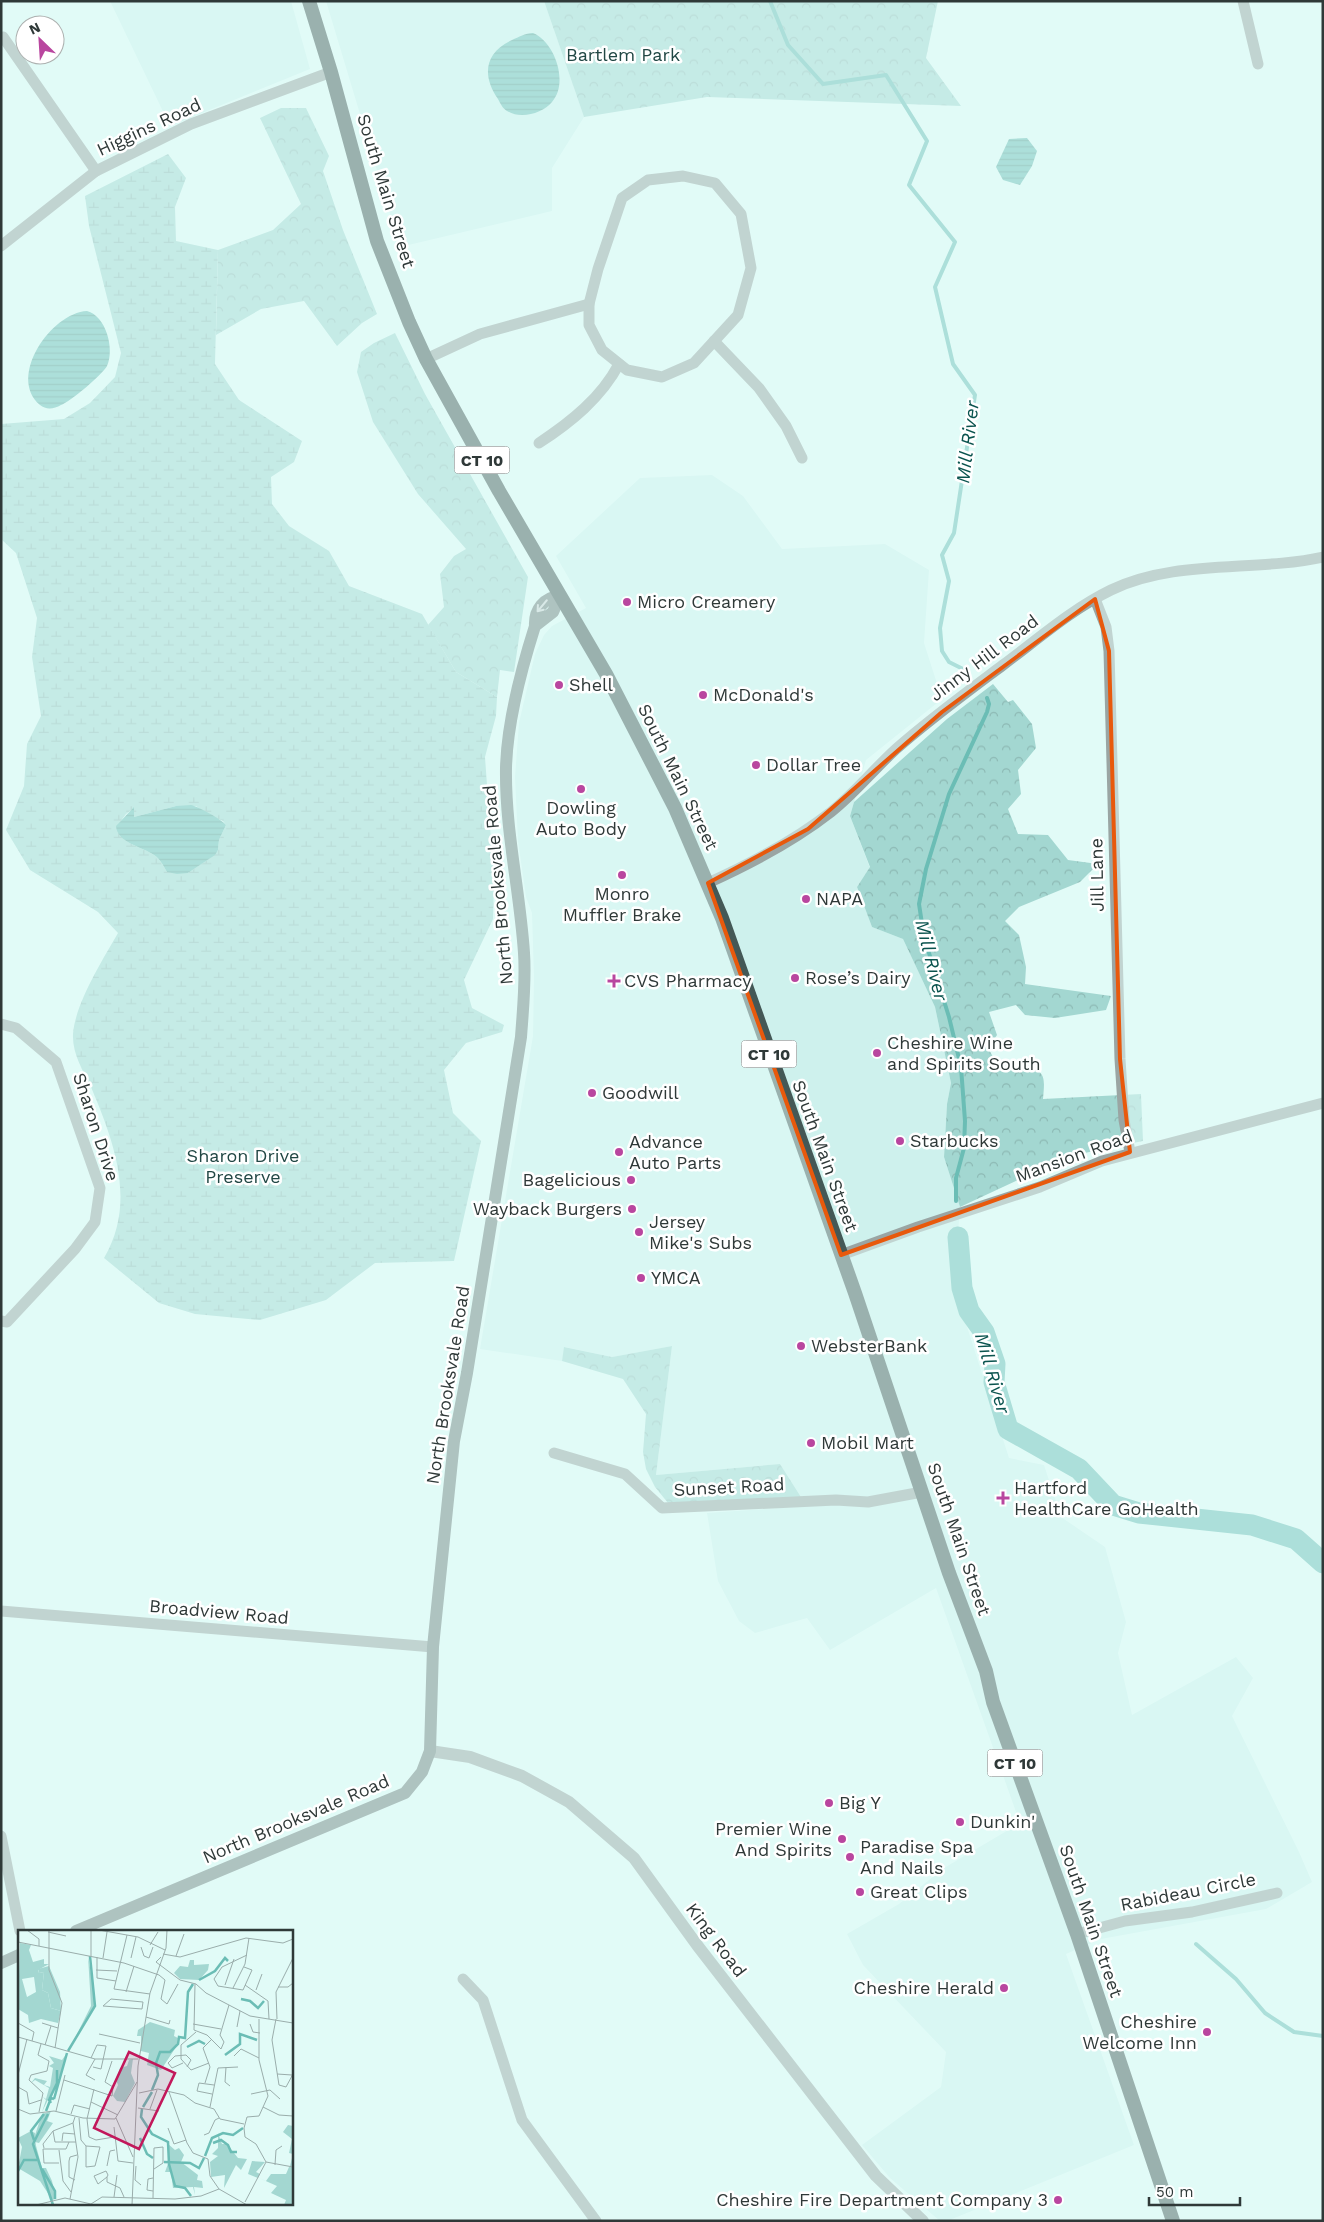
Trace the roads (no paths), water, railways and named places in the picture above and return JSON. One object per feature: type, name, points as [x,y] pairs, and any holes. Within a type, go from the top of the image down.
[{"type":"highway","name":"South Main Street","points":[[308,1],[331,72],[378,241],[409,322],[426,359],[606,674],[639,736],[675,808],[724,923],[986,1671],[993,1702],[1077,1934],[1172,2221]]},
{"type":"main road","name":"North Brooksvale Road","points":[[78,1930],[405,1793],[422,1772],[430,1751],[433,1647],[454,1441],[467,1373],[521,1037],[524,954],[507,812],[506,765],[517,699],[535,626],[553,612],[559,603],[560,596]]},
{"type":"main road","points":[[1,1963],[18,1955]]},
{"type":"street","points":[[1244,1],[1258,64]]},
{"type":"street","points":[[3,37],[96,171]]},
{"type":"street","name":"Higgins Road","points":[[1,246],[96,171],[191,124],[331,72]]},
{"type":"street","points":[[683,176],[715,184],[741,214],[751,268],[738,315],[694,363],[662,377],[627,370],[602,350],[590,325],[589,304],[598,269],[622,198],[648,180],[683,176]]},
{"type":"street","points":[[426,359],[480,334],[589,304]]},
{"type":"street","points":[[714,341],[759,388],[786,426],[802,458]]},
{"type":"street","points":[[539,443],[584,409],[603,388],[619,364]]},
{"type":"street","name":"Jinny Hill Road","points":[[708,883],[729,874],[808,829],[832,811],[897,748],[1047,632],[1095,599],[1126,584],[1160,575],[1202,570],[1270,566],[1323,557]]},
{"type":"street","name":"Jill Lane","points":[[1095,599],[1106,627],[1109,651],[1119,1030],[1124,1120],[1130,1152]]},
{"type":"street","name":"Sharon Drive","points":[[1,1024],[16,1028],[56,1062],[100,1188],[95,1222],[75,1250],[7,1322],[1,1321]]},
{"type":"street","name":"Mansion Road","points":[[841,1256],[918,1227],[1040,1187],[1102,1161],[1130,1152],[1323,1103]]},
{"type":"street","name":"Sunset Road","points":[[554,1453],[625,1474],[662,1508],[808,1501],[868,1502],[922,1492]]},
{"type":"street","name":"Broadview Road","points":[[1,1611],[433,1647]]},
{"type":"street","name":"King Road","points":[[430,1751],[470,1758],[522,1776],[569,1802],[634,1858],[697,1945],[876,2176],[923,2221]]},
{"type":"street","points":[[1,1836],[20,1930]]},
{"type":"street","name":"Rabideau Circle","points":[[1077,1934],[1125,1921],[1192,1912],[1277,1893]]},
{"type":"street","points":[[464,1979],[483,2000],[522,2120],[593,2220]]},
{"type":"waterway","name":"Mill River","points":[[770,1],[788,45],[823,84],[886,75],[927,141],[909,185],[955,242],[935,287],[953,364],[975,395],[954,533],[942,555],[949,581],[940,628],[942,651],[949,662],[965,670]]},
{"type":"waterway","name":"Mill River","points":[[956,1201],[956,1178],[964,1148],[965,1121],[961,1067],[949,1017],[924,937],[919,904],[926,869],[949,794],[987,712],[989,704],[987,698]]},
{"type":"waterway","name":"Mill River","points":[[958,1237],[962,1288],[969,1311],[984,1332],[995,1364],[994,1382],[1008,1429],[1079,1469],[1113,1505],[1139,1513],[1252,1525],[1296,1539],[1323,1563]]},
{"type":"waterway","points":[[1196,1944],[1236,1979],[1265,2013],[1294,2032],[1323,2036]]},
{"type":"place","name":"Micro Creamery","points":[[627,602]]},
{"type":"place","name":"Shell","points":[[559,685]]},
{"type":"place","name":"McDonald's","points":[[703,695]]},
{"type":"place","name":"Dollar Tree","points":[[756,765]]},
{"type":"place","name":"Dowling Auto Body","points":[[581,789]]},
{"type":"place","name":"Monro Muffler Brake","points":[[622,875]]},
{"type":"place","name":"NAPA","points":[[806,899]]},
{"type":"place","name":"Rose’s Dairy","points":[[795,978]]},
{"type":"place","name":"CVS Pharmacy","points":[[614,981]]},
{"type":"place","name":"Cheshire Wine and Spirits South","points":[[877,1053]]},
{"type":"place","name":"Goodwill","points":[[592,1093]]},
{"type":"place","name":"Starbucks","points":[[900,1141]]},
{"type":"place","name":"Advance Auto Parts","points":[[619,1152]]},
{"type":"place","name":"Bagelicious","points":[[631,1180]]},
{"type":"place","name":"Wayback Burgers","points":[[632,1209]]},
{"type":"place","name":"Jersey Mike's Subs","points":[[639,1232]]},
{"type":"place","name":"YMCA","points":[[641,1278]]},
{"type":"place","name":"WebsterBank","points":[[801,1346]]},
{"type":"place","name":"Mobil Mart","points":[[811,1443]]},
{"type":"place","name":"Hartford HealthCare GoHealth","points":[[1003,1498]]},
{"type":"place","name":"Big Y","points":[[829,1803]]},
{"type":"place","name":"Dunkin'","points":[[960,1822]]},
{"type":"place","name":"Premier Wine And Spirits","points":[[842,1839]]},
{"type":"place","name":"Paradise Spa And Nails","points":[[850,1857]]},
{"type":"place","name":"Great Clips","points":[[860,1892]]},
{"type":"place","name":"Cheshire Herald","points":[[1004,1988]]},
{"type":"place","name":"Cheshire Welcome Inn","points":[[1207,2032]]},
{"type":"place","name":"Cheshire Fire Department Company 3","points":[[1058,2200]]},
{"type":"park label","name":"Bartlem Park","points":[[623,55]]},
{"type":"park label","name":"Sharon Drive Preserve","points":[[243,1166]]}]
